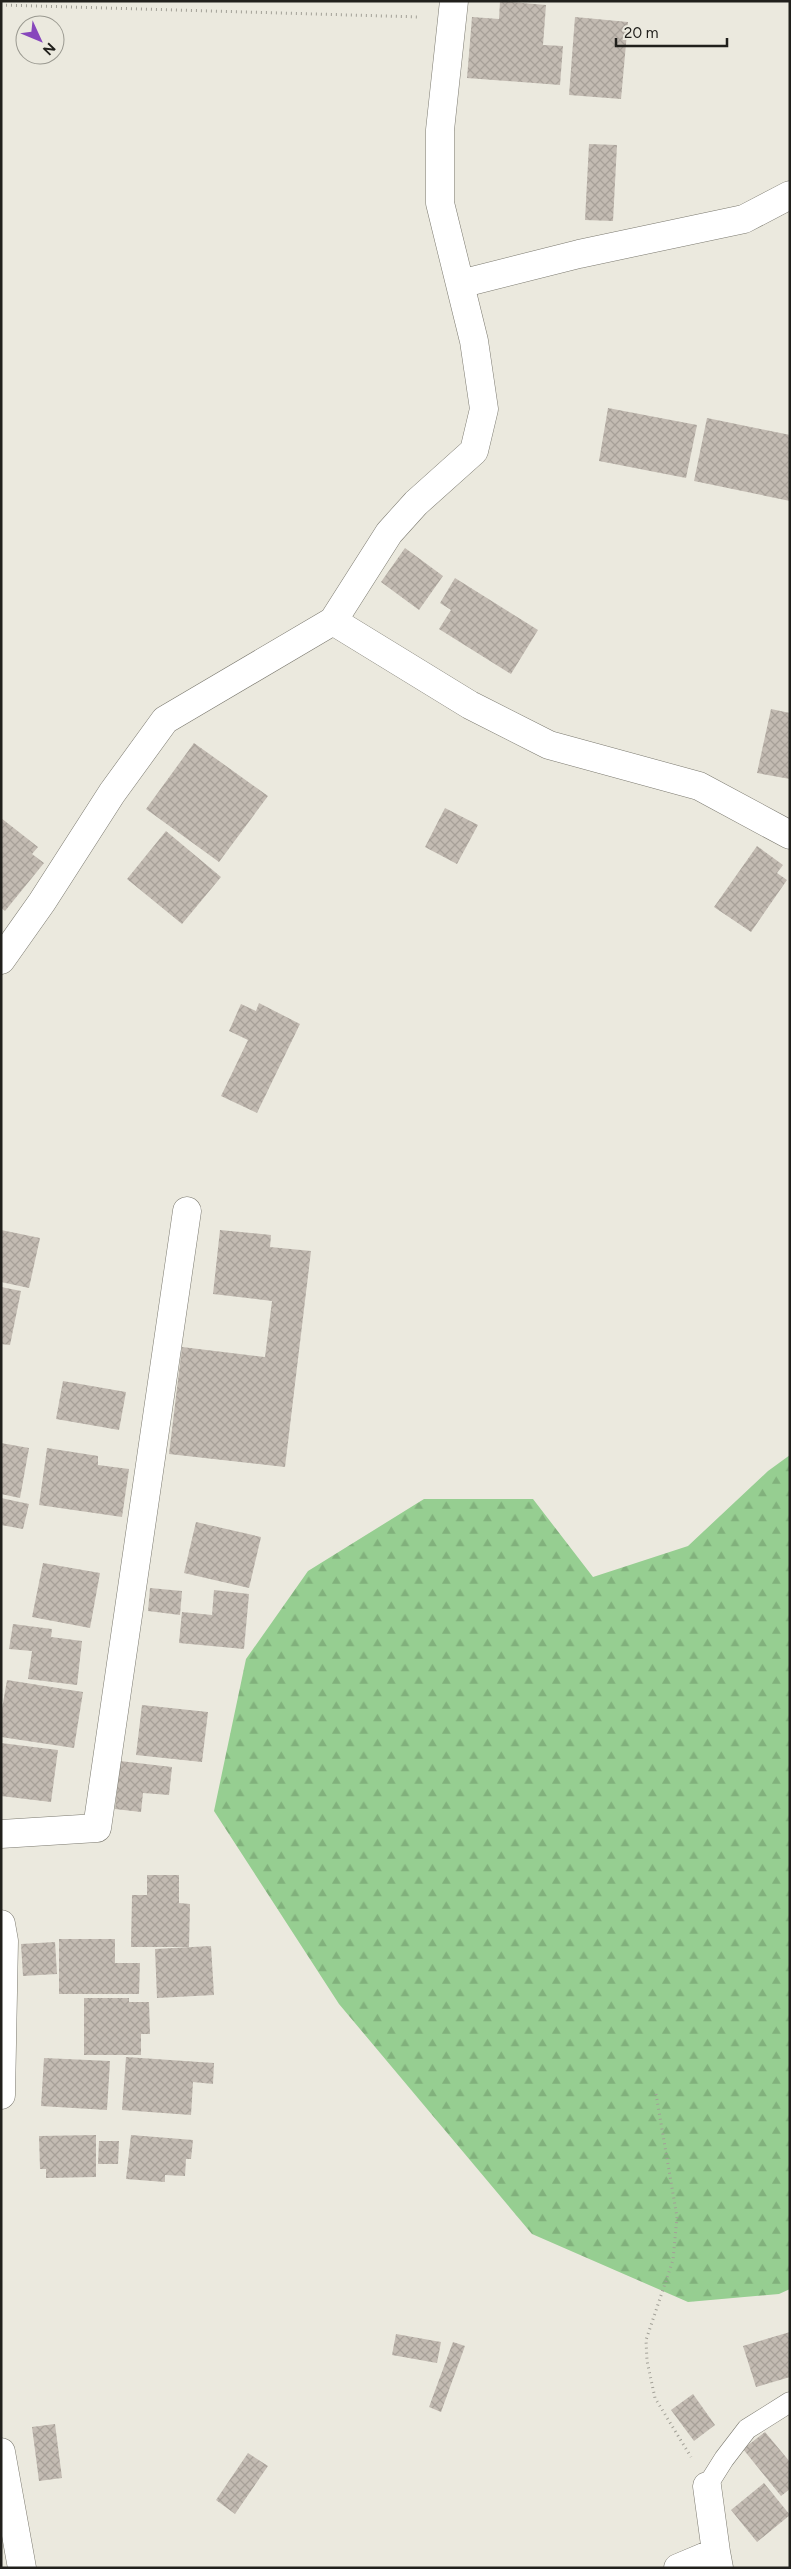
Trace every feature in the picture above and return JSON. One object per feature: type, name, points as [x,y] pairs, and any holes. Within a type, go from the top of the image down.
[{"type":"street","points":[[1,960],[42,902],[112,793],[165,720],[332,621],[389,532],[416,502],[474,451],[484,409],[474,341],[440,203],[440,130],[454,10]]},
{"type":"street","points":[[460,284],[580,254],[744,219],[790,195]]},
{"type":"street","points":[[332,621],[470,705],[549,745],[699,786],[790,834]]},
{"type":"street","points":[[1,1834],[97,1828],[187,1211]]},
{"type":"street","points":[[1,1924],[4,1941],[1,2094]]},
{"type":"street","points":[[1,2452],[22,2568]]},
{"type":"street","points":[[678,2568],[717,2560],[707,2486]]},
{"type":"lane","points":[[707,2486],[724,2459],[747,2430],[790,2402]]},
{"type":"path","points":[[1,5],[454,10]]},
{"type":"path","points":[[656,2094],[678,2217],[673,2260],[646,2340],[647,2362],[655,2398],[707,2486]]},
{"type":"green space","points":[[790,1455],[790,2289],[779,2294],[688,2302],[532,2234],[339,2004],[214,1811],[246,1659],[308,1571],[424,1499],[533,1499],[593,1577],[688,1546],[768,1471]]},
{"type":"building","points":[[500,1],[546,5],[543,45],[563,46],[560,85],[467,78],[472,17],[499,19]]},
{"type":"building","points":[[575,17],[628,22],[621,99],[569,95]]},
{"type":"building","points":[[589,144],[617,145],[613,221],[585,220]]},
{"type":"building","points":[[608,408],[697,425],[686,478],[599,461]]},
{"type":"building","points":[[707,418],[790,435],[790,501],[694,481]]},
{"type":"building","points":[[405,548],[443,576],[419,610],[381,582]]},
{"type":"building","points":[[455,578],[538,630],[511,674],[439,629],[451,610],[440,603]]},
{"type":"building","points":[[771,709],[790,713],[790,779],[757,773]]},
{"type":"building","points":[[194,743],[268,796],[219,862],[146,809]]},
{"type":"building","points":[[445,808],[478,825],[457,864],[425,847]]},
{"type":"building","points":[[1,818],[38,847],[32,854],[44,863],[5,911],[1,908]]},
{"type":"building","points":[[166,831],[221,877],[182,924],[127,879]]},
{"type":"building","points":[[757,846],[783,865],[777,873],[787,880],[751,932],[714,907]]},
{"type":"building","points":[[259,1003],[300,1024],[257,1113],[221,1096],[248,1040],[229,1031],[241,1004],[256,1011]]},
{"type":"building","points":[[1,1230],[40,1238],[29,1288],[1,1282]]},
{"type":"building","points":[[220,1230],[271,1235],[270,1247],[311,1251],[285,1467],[169,1454],[182,1347],[265,1357],[272,1301],[213,1294]]},
{"type":"building","points":[[1,1287],[21,1291],[10,1345],[1,1344]]},
{"type":"building","points":[[63,1381],[126,1392],[119,1430],[56,1419]]},
{"type":"building","points":[[1,1443],[29,1448],[20,1498],[1,1494]]},
{"type":"building","points":[[47,1448],[98,1456],[98,1465],[129,1469],[122,1517],[39,1505]]},
{"type":"building","points":[[1,1498],[29,1504],[23,1529],[1,1525]]},
{"type":"building","points":[[196,1522],[261,1537],[249,1588],[184,1573]]},
{"type":"building","points":[[43,1563],[100,1573],[90,1628],[32,1617]]},
{"type":"building","points":[[150,1588],[182,1591],[180,1615],[148,1611]]},
{"type":"building","points":[[214,1590],[249,1594],[244,1649],[179,1643],[182,1612],[212,1615]]},
{"type":"building","points":[[13,1624],[52,1629],[51,1637],[82,1641],[77,1685],[28,1679],[32,1651],[9,1649]]},
{"type":"building","points":[[7,1680],[83,1692],[74,1748],[1,1737],[1,1715]]},
{"type":"building","points":[[142,1705],[208,1712],[202,1762],[136,1755]]},
{"type":"building","points":[[1,1743],[58,1750],[51,1802],[1,1796]]},
{"type":"building","points":[[120,1761],[172,1767],[169,1795],[143,1793],[141,1812],[115,1809]]},
{"type":"building","points":[[147,1875],[179,1875],[179,1903],[190,1904],[189,1947],[131,1947],[132,1895],[147,1895]]},
{"type":"building","points":[[59,1939],[115,1939],[115,1963],[140,1963],[139,1994],[59,1994]]},
{"type":"building","points":[[55,1942],[57,1974],[23,1976],[21,1944]]},
{"type":"building","points":[[211,1946],[214,1995],[157,1998],[155,1949]]},
{"type":"building","points":[[84,1998],[129,1998],[129,2002],[149,2002],[150,2034],[141,2034],[141,2055],[84,2055]]},
{"type":"building","points":[[126,2057],[214,2063],[213,2084],[193,2082],[191,2115],[122,2110]]},
{"type":"building","points":[[44,2058],[110,2061],[107,2110],[41,2106]]},
{"type":"building","points":[[96,2135],[96,2177],[46,2178],[46,2169],[40,2169],[39,2136]]},
{"type":"building","points":[[131,2135],[193,2140],[191,2159],[186,2159],[185,2176],[165,2175],[165,2182],[126,2179]]},
{"type":"building","points":[[99,2141],[119,2141],[118,2164],[98,2164]]},
{"type":"building","points":[[790,2332],[790,2377],[756,2387],[743,2346]]},
{"type":"building","points":[[396,2334],[441,2342],[437,2363],[392,2355]]},
{"type":"building","points":[[453,2342],[465,2346],[441,2412],[429,2407]]},
{"type":"building","points":[[693,2394],[715,2425],[694,2441],[671,2410]]},
{"type":"building","points":[[55,2424],[62,2478],[39,2481],[32,2427]]},
{"type":"building","points":[[765,2432],[790,2462],[790,2489],[781,2496],[743,2449]]},
{"type":"building","points":[[248,2453],[268,2466],[235,2514],[216,2500]]},
{"type":"building","points":[[764,2483],[790,2515],[757,2542],[731,2510]]}]
